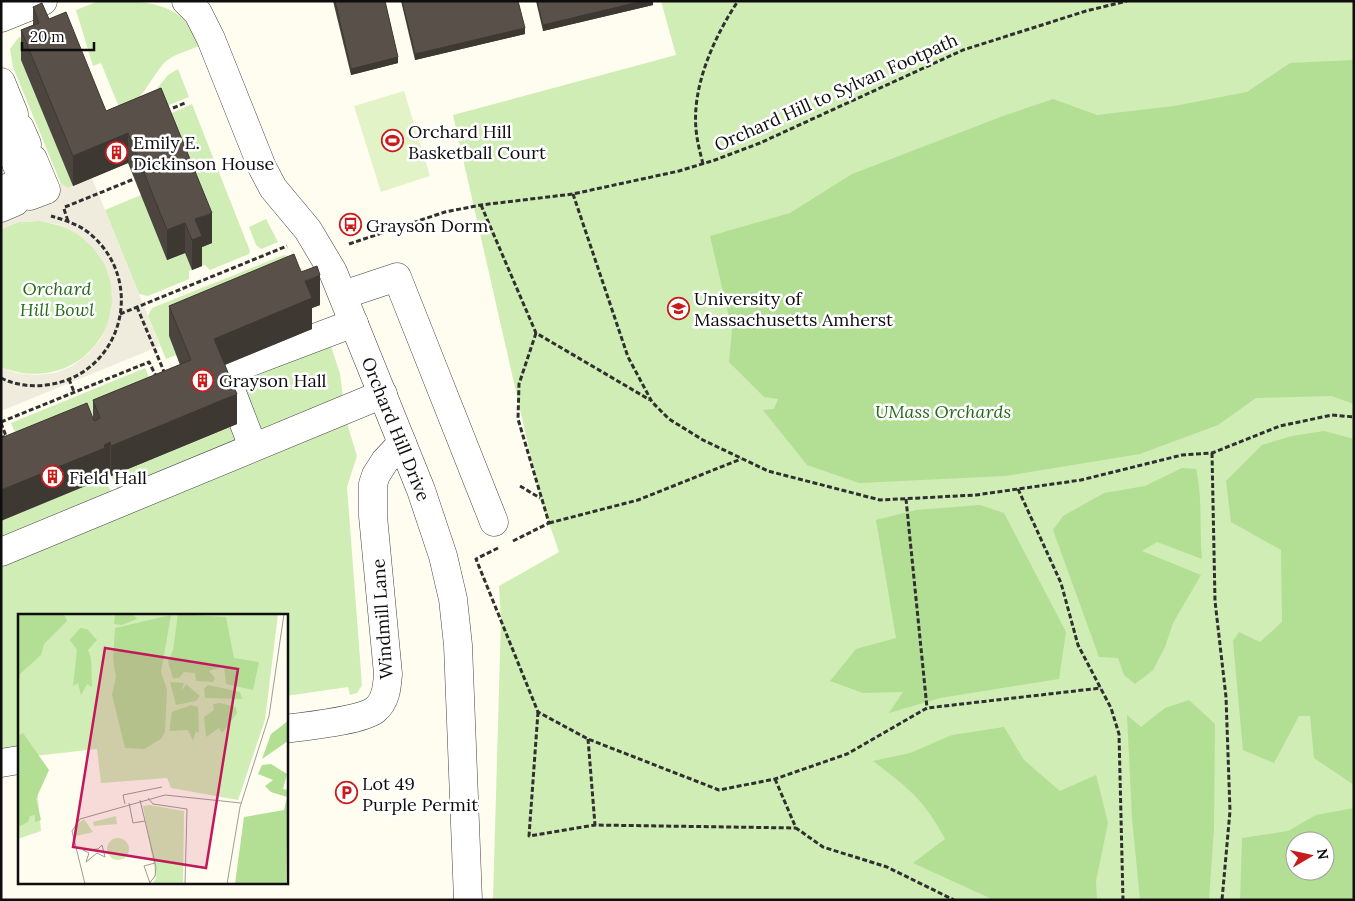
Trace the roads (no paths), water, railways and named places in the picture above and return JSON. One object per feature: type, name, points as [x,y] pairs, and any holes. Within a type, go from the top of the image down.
[{"type":"street","points":[[1,18],[42,1]]},
{"type":"street","name":"Orchard Hill Drive","points":[[186,1],[198,13],[211,39],[262,167],[273,188],[320,249],[343,295],[421,490],[443,556],[453,599],[461,690],[468,900]]},
{"type":"street","points":[[1,82],[14,114],[1,119]]},
{"type":"street","points":[[1,125],[5,135],[20,128],[26,144],[11,150],[17,166],[33,159],[46,190],[30,196],[24,181],[9,187],[15,202],[1,208]]},
{"type":"street","points":[[343,295],[397,277],[494,522]]},
{"type":"street","points":[[253,447],[224,372],[354,324]]},
{"type":"street","points":[[1,552],[383,394]]},
{"type":"street","name":"Windmill Lane","points":[[288,729],[360,717],[374,711],[384,697],[388,674],[374,516],[373,484],[376,475],[385,461],[402,443]]},
{"type":"street","points":[[1,762],[18,760]]},
{"type":"place","name":"Orchard Hill Basketball Court","points":[[392,141]]},
{"type":"place","name":"Emily E. Dickinson House","points":[[117,152]]},
{"type":"place","name":"Grayson Dorm","points":[[350,225]]},
{"type":"place","name":"University of Massachusetts Amherst","points":[[678,308]]},
{"type":"place","name":"Grayson Hall","points":[[203,380]]},
{"type":"place","name":"Field Hall","points":[[53,477]]},
{"type":"place","name":"Lot 49 Purple Permit","points":[[346,793]]},
{"type":"park label","name":"Orchard Hill Bowl","points":[[57,298]]},
{"type":"park label","name":"UMass Orchards","points":[[943,411]]}]
